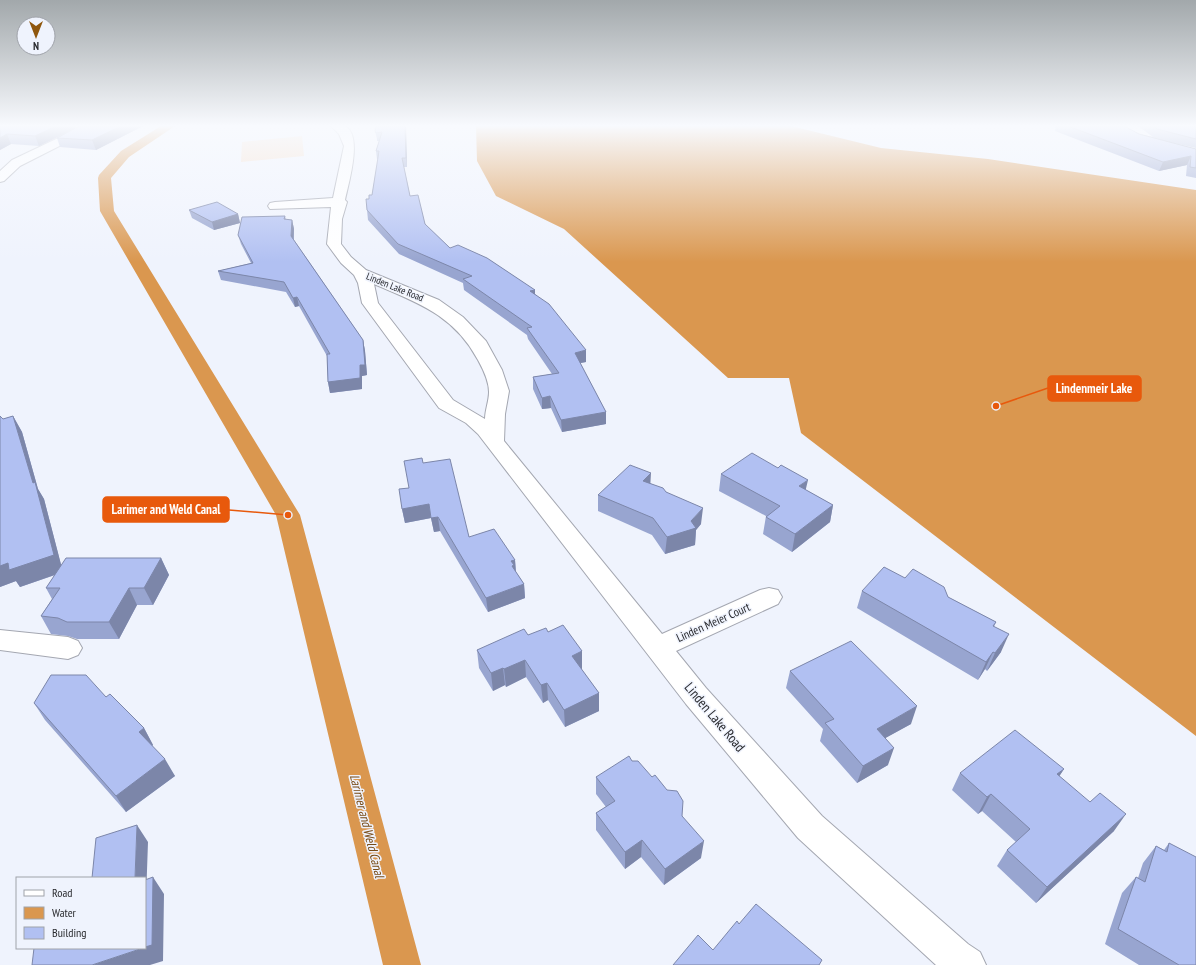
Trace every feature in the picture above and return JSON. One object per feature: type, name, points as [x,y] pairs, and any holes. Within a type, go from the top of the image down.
[{"type":"street","points":[[0,178],[8,171]]},
{"type":"street","name":"Linden Lake Road","points":[[346,171],[340,202],[335,219],[334,244],[346,260],[361,273],[433,303],[457,321],[477,341],[493,370],[499,391],[495,414],[494,441]]},
{"type":"street","points":[[275,206],[340,202]]},
{"type":"street","name":"Linden Lake Road","points":[[361,273],[366,283],[370,303],[446,404],[473,420],[485,430],[696,696],[810,827],[955,957],[967,965]]},
{"type":"street","name":"Linden Meier Court","points":[[658,647],[769,597]]},
{"type":"street","points":[[0,640],[68,648]]},
{"type":"water","points":[[482,171],[1069,171],[1196,190],[1196,736],[801,433],[789,378],[728,378],[564,229],[496,196]]},
{"type":"building","points":[[376,171],[405,171],[410,196],[418,195],[425,224],[450,248],[458,245],[487,258],[535,290],[530,291],[549,304],[586,350],[575,353],[606,412],[561,420],[550,396],[542,398],[533,377],[559,373],[527,328],[532,327],[463,279],[472,276],[398,244],[367,210],[366,199],[369,199],[369,195],[372,195]]},
{"type":"building","points":[[217,202],[238,214],[212,222],[189,210]]},
{"type":"building","points":[[285,216],[284,219],[292,220],[291,236],[363,340],[365,365],[360,365],[360,378],[328,382],[327,354],[330,354],[297,297],[293,298],[284,282],[218,271],[253,263],[238,235],[242,217]]},
{"type":"building","points":[[0,416],[3,419],[13,416],[33,483],[35,482],[54,555],[9,570],[8,563],[0,566]]},
{"type":"building","points":[[752,453],[778,468],[781,465],[808,480],[799,486],[833,505],[795,534],[766,517],[780,506],[721,474]]},
{"type":"building","points":[[422,458],[423,463],[450,459],[469,537],[494,529],[515,560],[511,561],[514,565],[512,566],[524,584],[486,598],[438,517],[431,518],[429,504],[402,509],[399,489],[409,488],[404,461]]},
{"type":"building","points":[[630,465],[651,473],[643,481],[663,488],[666,492],[703,508],[691,521],[696,528],[667,537],[653,518],[598,495]]},
{"type":"building","points":[[66,558],[161,558],[144,588],[129,588],[109,622],[67,622],[58,618],[41,616],[60,588],[46,588]]},
{"type":"building","points":[[884,567],[905,578],[913,569],[944,587],[948,597],[996,622],[993,626],[1009,634],[995,653],[993,652],[986,662],[862,591]]},
{"type":"building","points":[[563,625],[582,651],[572,656],[599,693],[564,710],[547,683],[541,685],[525,660],[491,673],[477,650],[524,629],[528,635],[546,628],[548,632]]},
{"type":"building","points":[[851,641],[917,706],[877,729],[894,748],[863,766],[825,723],[834,719],[790,671]]},
{"type":"building","points":[[51,675],[86,675],[106,697],[110,694],[144,728],[139,732],[165,759],[116,796],[34,703]]},
{"type":"building","points":[[1015,730],[1064,769],[1057,774],[1090,802],[1100,793],[1126,814],[1047,887],[1007,850],[1030,829],[991,794],[987,797],[960,773]]},
{"type":"building","points":[[629,756],[632,761],[638,761],[652,777],[655,775],[667,790],[677,791],[683,801],[682,816],[704,841],[665,869],[642,840],[625,852],[596,813],[615,801],[596,777]]},
{"type":"building","points":[[137,825],[135,877],[92,877],[96,838]]},
{"type":"building","points":[[1169,843],[1196,857],[1196,965],[1179,965],[1118,929],[1136,877],[1145,882],[1156,846],[1167,852]]},
{"type":"building","points":[[153,877],[152,945],[146,947],[146,880]]},
{"type":"building","points":[[756,904],[822,960],[819,965],[673,965],[698,935],[713,950],[737,921],[739,924]]},
{"type":"building","points":[[34,949],[140,949],[92,965],[32,965]]},
{"type":"waterway","name":"Larimer and Weld Canal","points":[[110,171],[104,178],[107,211],[288,515],[402,965]]},
{"type":"place","name":"Lindenmeir Lake","points":[[996,406]]},
{"type":"place","name":"Larimer and Weld Canal","points":[[288,515]]}]
